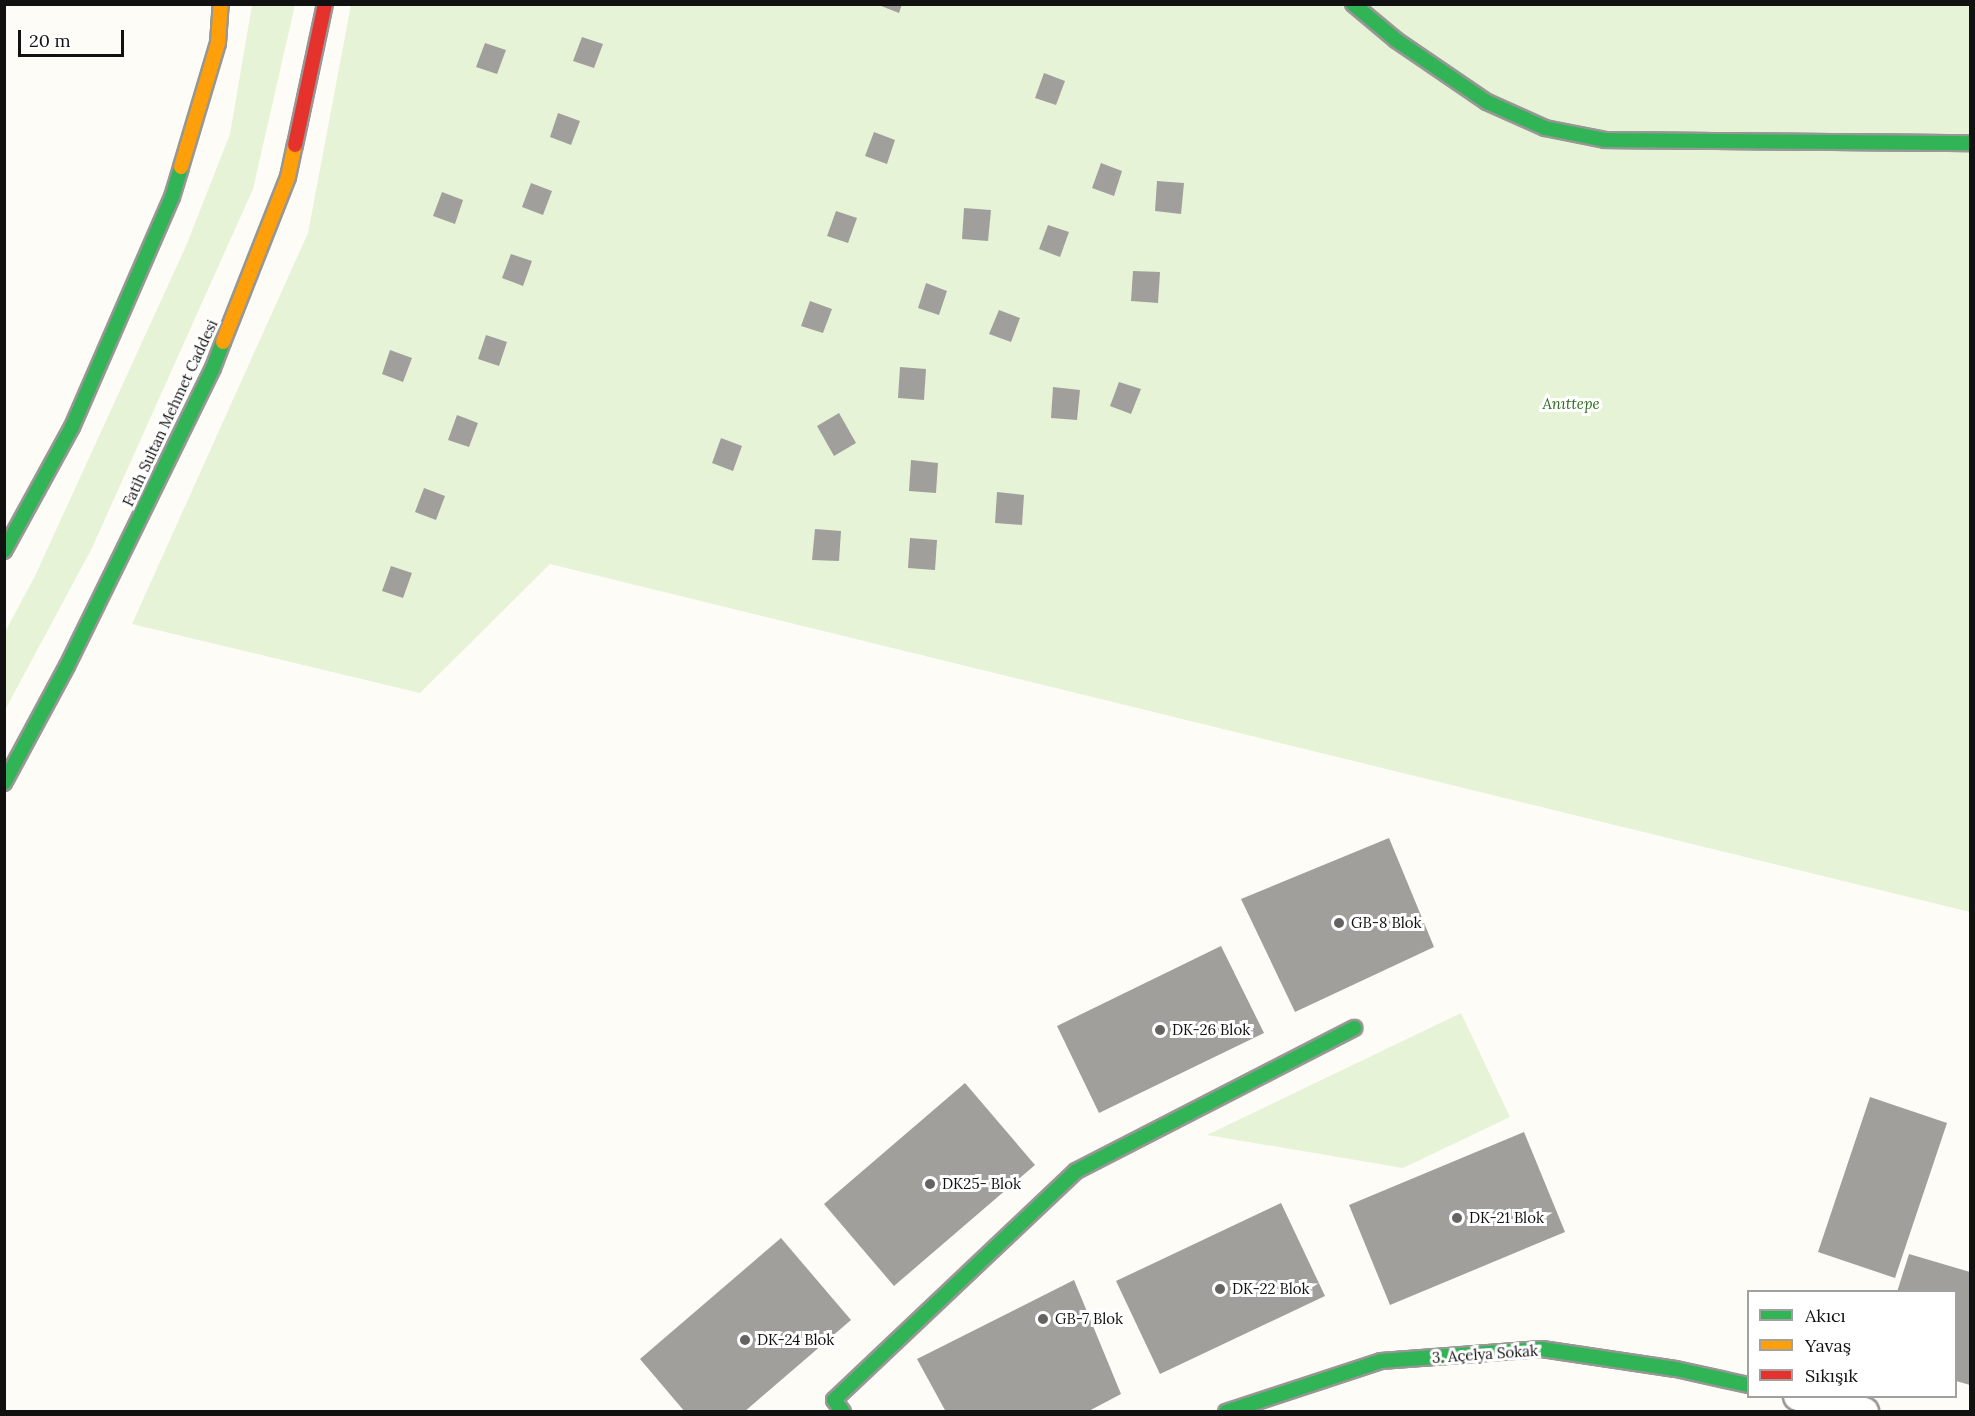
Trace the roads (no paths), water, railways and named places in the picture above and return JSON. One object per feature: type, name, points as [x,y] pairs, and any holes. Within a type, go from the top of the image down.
[{"type":"street","points":[[4,551],[72,427],[172,197],[218,44],[221,4]]},
{"type":"street","name":"Fatih Sultan Mehmet Caddesi","points":[[4,783],[67,666],[213,368],[288,177],[325,4]]},
{"type":"street","points":[[1353,4],[1396,40],[1487,102],[1545,128],[1605,140],[1934,145],[1971,143]]},
{"type":"street","points":[[843,1412],[834,1400],[1076,1171],[1354,1028]]},
{"type":"street","name":"3. Açelya Sokak","points":[[1226,1412],[1381,1361],[1542,1349],[1676,1369],[1747,1385]]},
{"type":"street","points":[[1805,1398],[1864,1412]]},
{"type":"place","name":"GB-8 Blok","points":[[1339,923]]},
{"type":"place","name":"DK-26 Blok","points":[[1160,1030]]},
{"type":"place","name":"DK25- Blok","points":[[930,1184]]},
{"type":"place","name":"DK-21 Blok","points":[[1457,1218]]},
{"type":"place","name":"DK-22 Blok","points":[[1220,1289]]},
{"type":"place","name":"GB-7 Blok","points":[[1043,1319]]},
{"type":"place","name":"DK-24 Blok","points":[[745,1340]]},
{"type":"park label","name":"Anıttepe","points":[[1571,404]]}]
